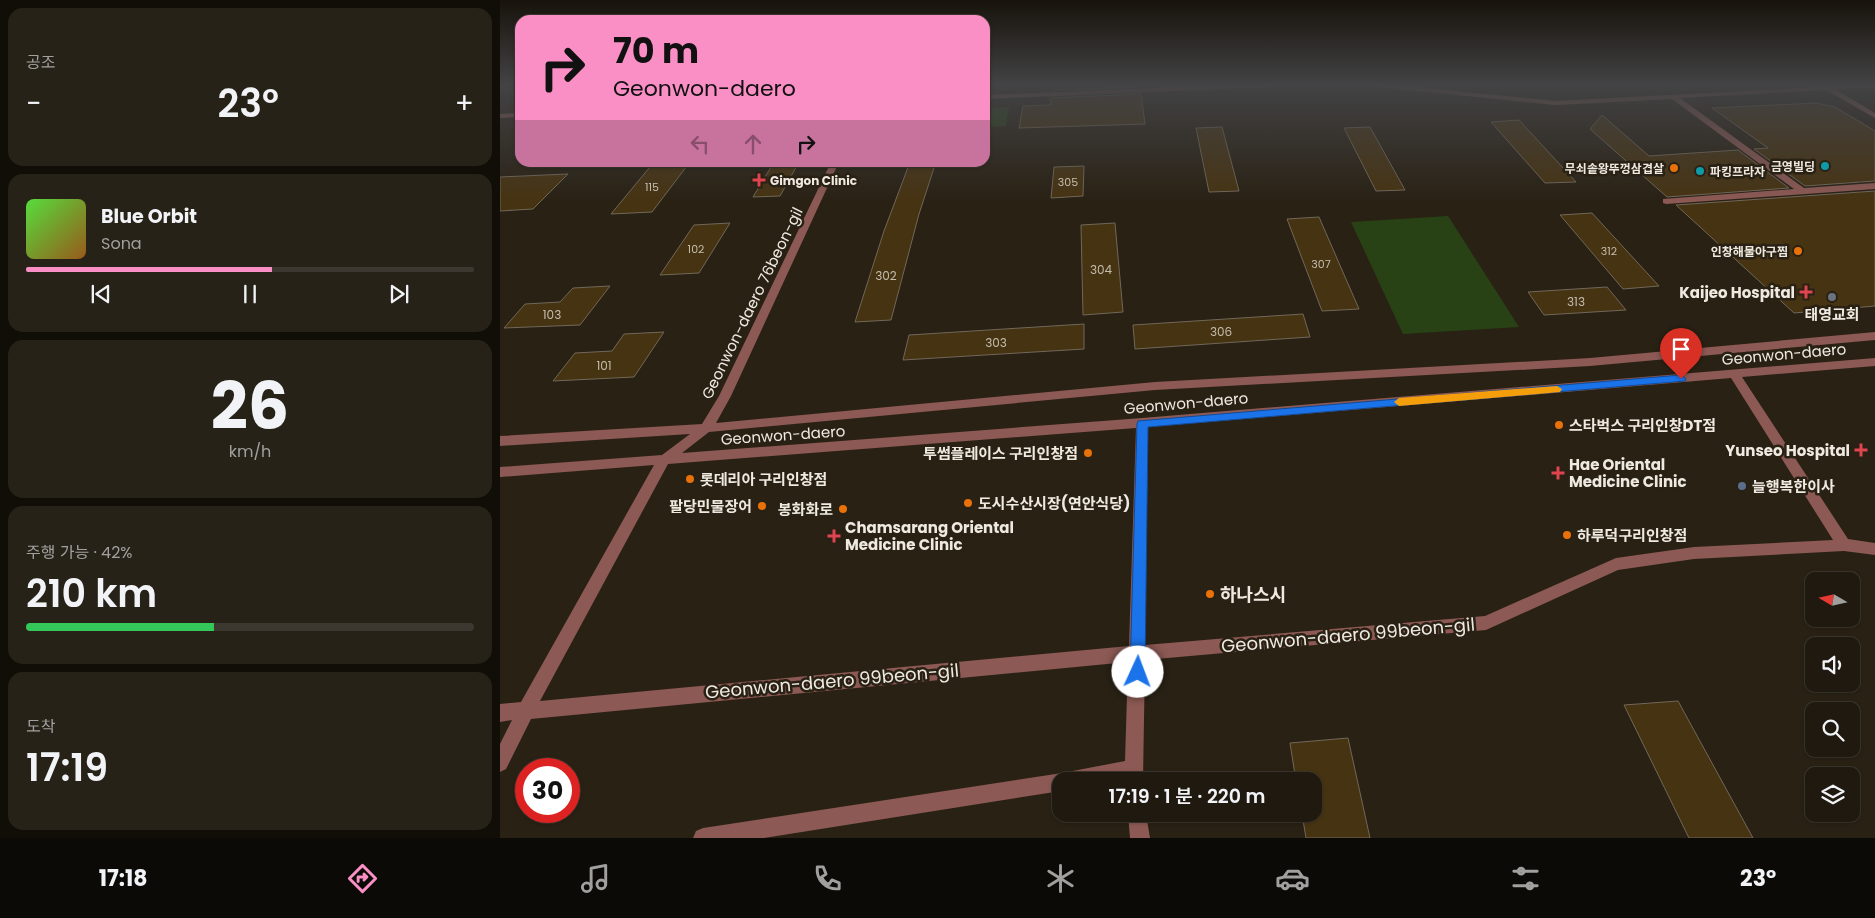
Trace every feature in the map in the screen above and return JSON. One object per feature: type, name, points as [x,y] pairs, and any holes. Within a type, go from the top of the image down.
[{"type":"street","points":[[1710,123],[1802,191]]},
{"type":"street","name":"Geonwon-daero 76beon-gil","points":[[706,428],[725,396],[833,167]]},
{"type":"street","points":[[1666,200],[1875,186]]},
{"type":"street","name":"Geonwon-daero","points":[[500,441],[706,428],[1155,386],[1590,362],[1875,336]]},
{"type":"street","name":"Geonwon-daero","points":[[500,472],[1142,424],[1875,362]]},
{"type":"street","points":[[1734,374],[1844,545]]},
{"type":"street","points":[[1134,772],[1142,424]]},
{"type":"street","points":[[500,763],[526,710],[662,461],[706,428]]},
{"type":"street","name":"Geonwon-daero 99beon-gil","points":[[500,712],[1138,652],[1486,623],[1616,564],[1694,553],[1844,545],[1875,549]]},
{"type":"street","points":[[703,838],[1052,783]]},
{"type":"street","points":[[1138,822],[1140,838]]},
{"type":"green space","points":[[990,123],[1006,123],[1006,126],[990,127]]},
{"type":"green space","points":[[1448,216],[1519,327],[1403,334],[1351,222]]},
{"type":"building","points":[[1020,123],[1145,124],[1019,128]]},
{"type":"building","points":[[1492,123],[1522,123],[1576,182],[1545,183]]},
{"type":"building","name":"파킹프라자","points":[[1595,123],[1611,123],[1649,156],[1738,150],[1789,188],[1667,197],[1590,129]]},
{"type":"building","points":[[1733,123],[1862,123],[1875,131],[1875,181],[1805,186],[1754,149],[1768,148]]},
{"type":"building","points":[[1222,127],[1239,191],[1209,192],[1196,128]]},
{"type":"building","points":[[1370,127],[1405,190],[1376,191],[1344,128]]},
{"type":"building","points":[[1084,166],[1083,196],[1051,198],[1054,167]]},
{"type":"building","points":[[650,167],[686,167],[652,212],[611,214]]},
{"type":"building","points":[[771,167],[796,167],[780,196],[753,197]]},
{"type":"building","points":[[908,167],[934,167],[919,214],[891,320],[855,322],[884,231]]},
{"type":"building","points":[[568,174],[533,209],[500,211],[500,177]]},
{"type":"building","points":[[1875,191],[1875,306],[1794,313],[1676,205]]},
{"type":"building","points":[[1592,213],[1659,286],[1623,289],[1560,215]]},
{"type":"building","points":[[1319,217],[1359,309],[1322,311],[1287,219]]},
{"type":"building","points":[[730,223],[699,273],[660,275],[694,225]]},
{"type":"building","points":[[1115,223],[1123,312],[1083,315],[1081,225]]},
{"type":"building","points":[[610,286],[580,325],[504,328],[525,304],[560,302],[573,288]]},
{"type":"building","points":[[1607,287],[1626,310],[1544,315],[1528,292]]},
{"type":"building","points":[[1303,314],[1310,337],[1135,349],[1133,325]]},
{"type":"building","points":[[1084,324],[1084,349],[903,360],[909,335]]},
{"type":"building","points":[[664,332],[634,377],[553,381],[575,353],[612,351],[624,334]]},
{"type":"building","points":[[1678,701],[1753,838],[1689,838],[1624,705]]},
{"type":"building","points":[[1348,738],[1370,838],[1306,838],[1303,822],[1322,822],[1322,772],[1295,772],[1290,743]]},
{"type":"slow traffic","points":[[1399,402],[1557,389]]},
{"type":"place","name":"금영빌딩","points":[[1825,166]]},
{"type":"place","name":"무쇠솥왕뚜껑삼겹살","points":[[1674,168]]},
{"type":"place","name":"파킹프라자","points":[[1700,171]]},
{"type":"place","name":"Gimgon Clinic","points":[[759,180]]},
{"type":"place","name":"인창해물아구찜","points":[[1798,251]]},
{"type":"place","name":"Kaijeo Hospital","points":[[1806,292]]},
{"type":"place","name":"태영교회","points":[[1832,297]]},
{"type":"place","name":"스타벅스 구리인창DT점","points":[[1559,425]]},
{"type":"place","name":"Yunseo Hospital","points":[[1861,450]]},
{"type":"place","name":"투썸플레이스 구리인창점","points":[[1088,453]]},
{"type":"place","name":"Hae Oriental Medicine Clinic","points":[[1558,473]]},
{"type":"place","name":"롯데리아 구리인창점","points":[[690,479]]},
{"type":"place","name":"늘행복한이사","points":[[1742,486]]},
{"type":"place","name":"도시수산시장(연안식당)","points":[[968,503]]},
{"type":"place","name":"팔당민물장어","points":[[762,506]]},
{"type":"place","name":"봉화화로","points":[[843,509]]},
{"type":"place","name":"하루덕구리인창점","points":[[1567,535]]},
{"type":"place","name":"Chamsarang Oriental Medicine Clinic","points":[[834,536]]},
{"type":"place","name":"하나스시","points":[[1210,594]]},
{"type":"route","points":[[1138,672],[1142,424],[1681,379]]}]
